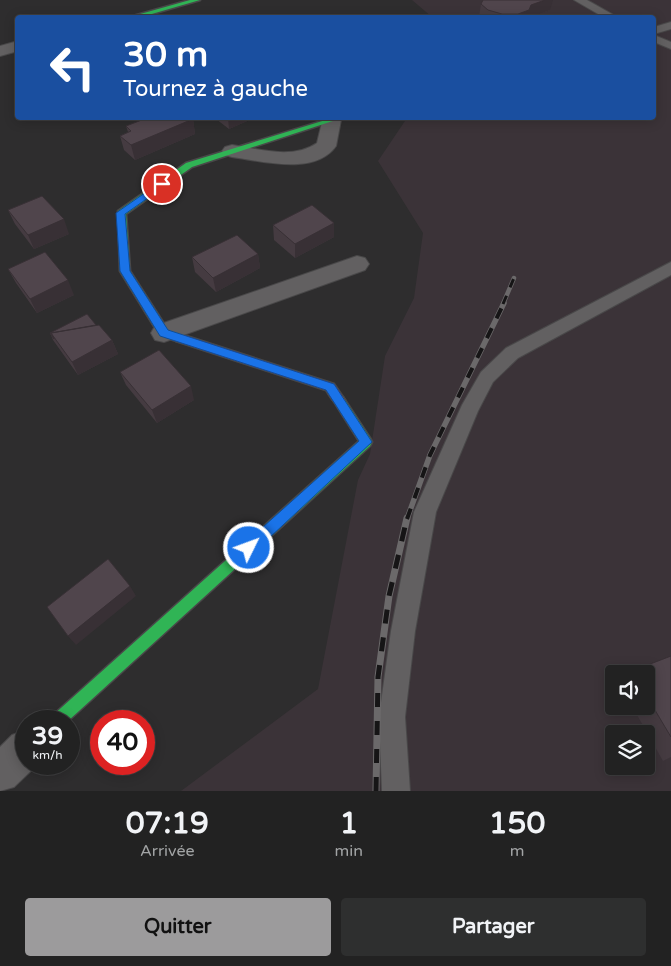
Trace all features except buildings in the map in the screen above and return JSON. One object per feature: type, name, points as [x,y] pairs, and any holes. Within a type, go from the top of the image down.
[{"type":"street","points":[[140,15],[197,0]]},
{"type":"street","points":[[0,51],[15,47]]},
{"type":"street","points":[[69,710],[366,442],[330,387],[164,333],[125,271],[121,213],[189,165],[331,120]]},
{"type":"street","points":[[232,151],[287,159],[311,156],[326,146],[334,120]]},
{"type":"street","points":[[164,333],[357,264]]},
{"type":"street","points":[[0,773],[15,759]]},
{"type":"lane","points":[[579,0],[608,15]]},
{"type":"lane","points":[[656,30],[671,25]]},
{"type":"lane","points":[[656,39],[671,46]]},
{"type":"lane","points":[[396,791],[392,717],[403,631],[426,512],[469,410],[486,377],[512,352],[671,268]]},
{"type":"shaded area","points":[[412,0],[671,0],[671,791],[181,791],[318,689],[358,480],[370,454],[385,356],[414,298],[423,233],[378,161],[406,120],[656,120],[656,15],[430,15]]},
{"type":"railway","points":[[503,304],[514,278]]},
{"type":"railway","points":[[407,519],[430,455],[504,303]]},
{"type":"railway","points":[[376,791],[378,677],[389,596],[407,518]]},
{"type":"traffic: fast","points":[[140,15],[197,0]]},
{"type":"traffic: fast","points":[[180,338],[164,333],[125,271],[121,213],[189,165],[332,120]]},
{"type":"traffic: fast","points":[[69,710],[366,442],[339,400]]},
{"type":"traffic: jam","points":[[180,338],[330,387],[339,400]]},
{"type":"route","points":[[162,184],[121,213],[125,271],[164,333],[330,387],[366,442],[249,548]]}]
